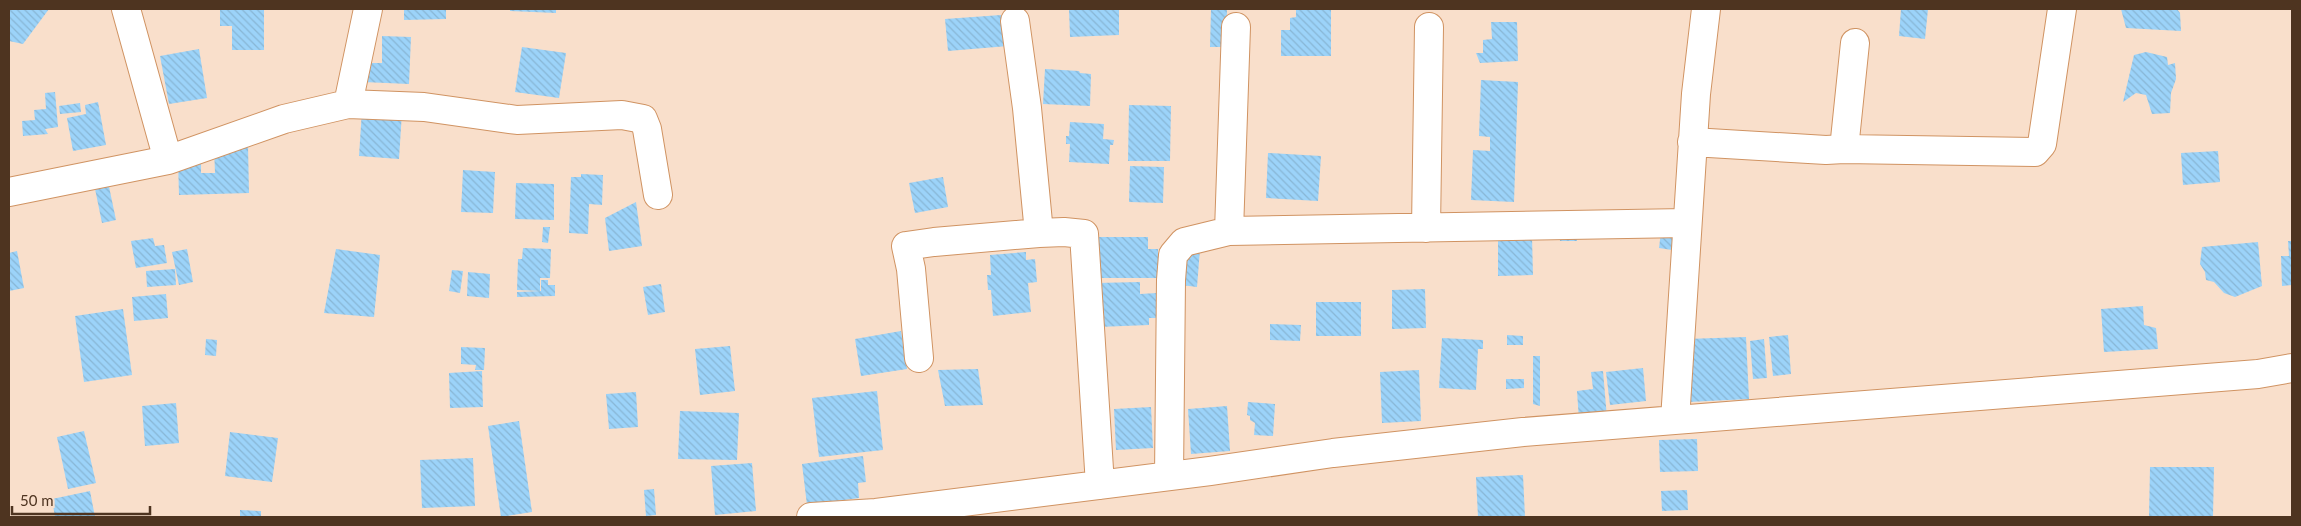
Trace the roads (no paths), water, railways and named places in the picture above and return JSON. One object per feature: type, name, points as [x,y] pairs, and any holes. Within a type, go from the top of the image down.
[{"type":"street","points":[[126,9],[168,160]]},
{"type":"street","points":[[348,104],[368,9]]},
{"type":"street","points":[[1675,420],[1692,142],[1706,9]]},
{"type":"street","points":[[1692,142],[1826,150],[1844,148],[2035,152],[2042,144],[2062,9]]},
{"type":"street","points":[[1015,21],[1027,108],[1039,234]]},
{"type":"street","points":[[1426,228],[1429,26]]},
{"type":"street","points":[[1229,231],[1236,27]]},
{"type":"street","points":[[1844,148],[1855,43]]},
{"type":"street","points":[[9,192],[168,160],[284,119],[348,104],[424,107],[517,120],[636,117],[642,119],[647,129],[658,194]]},
{"type":"street","points":[[1169,476],[1171,280],[1173,255],[1184,242],[1229,231],[1686,223]]},
{"type":"street","points":[[919,358],[911,269],[906,246],[934,242],[1064,232],[1084,234],[1100,485]]},
{"type":"street","points":[[811,517],[876,513],[1333,453],[1522,432],[2258,374],[2292,368]]}]
